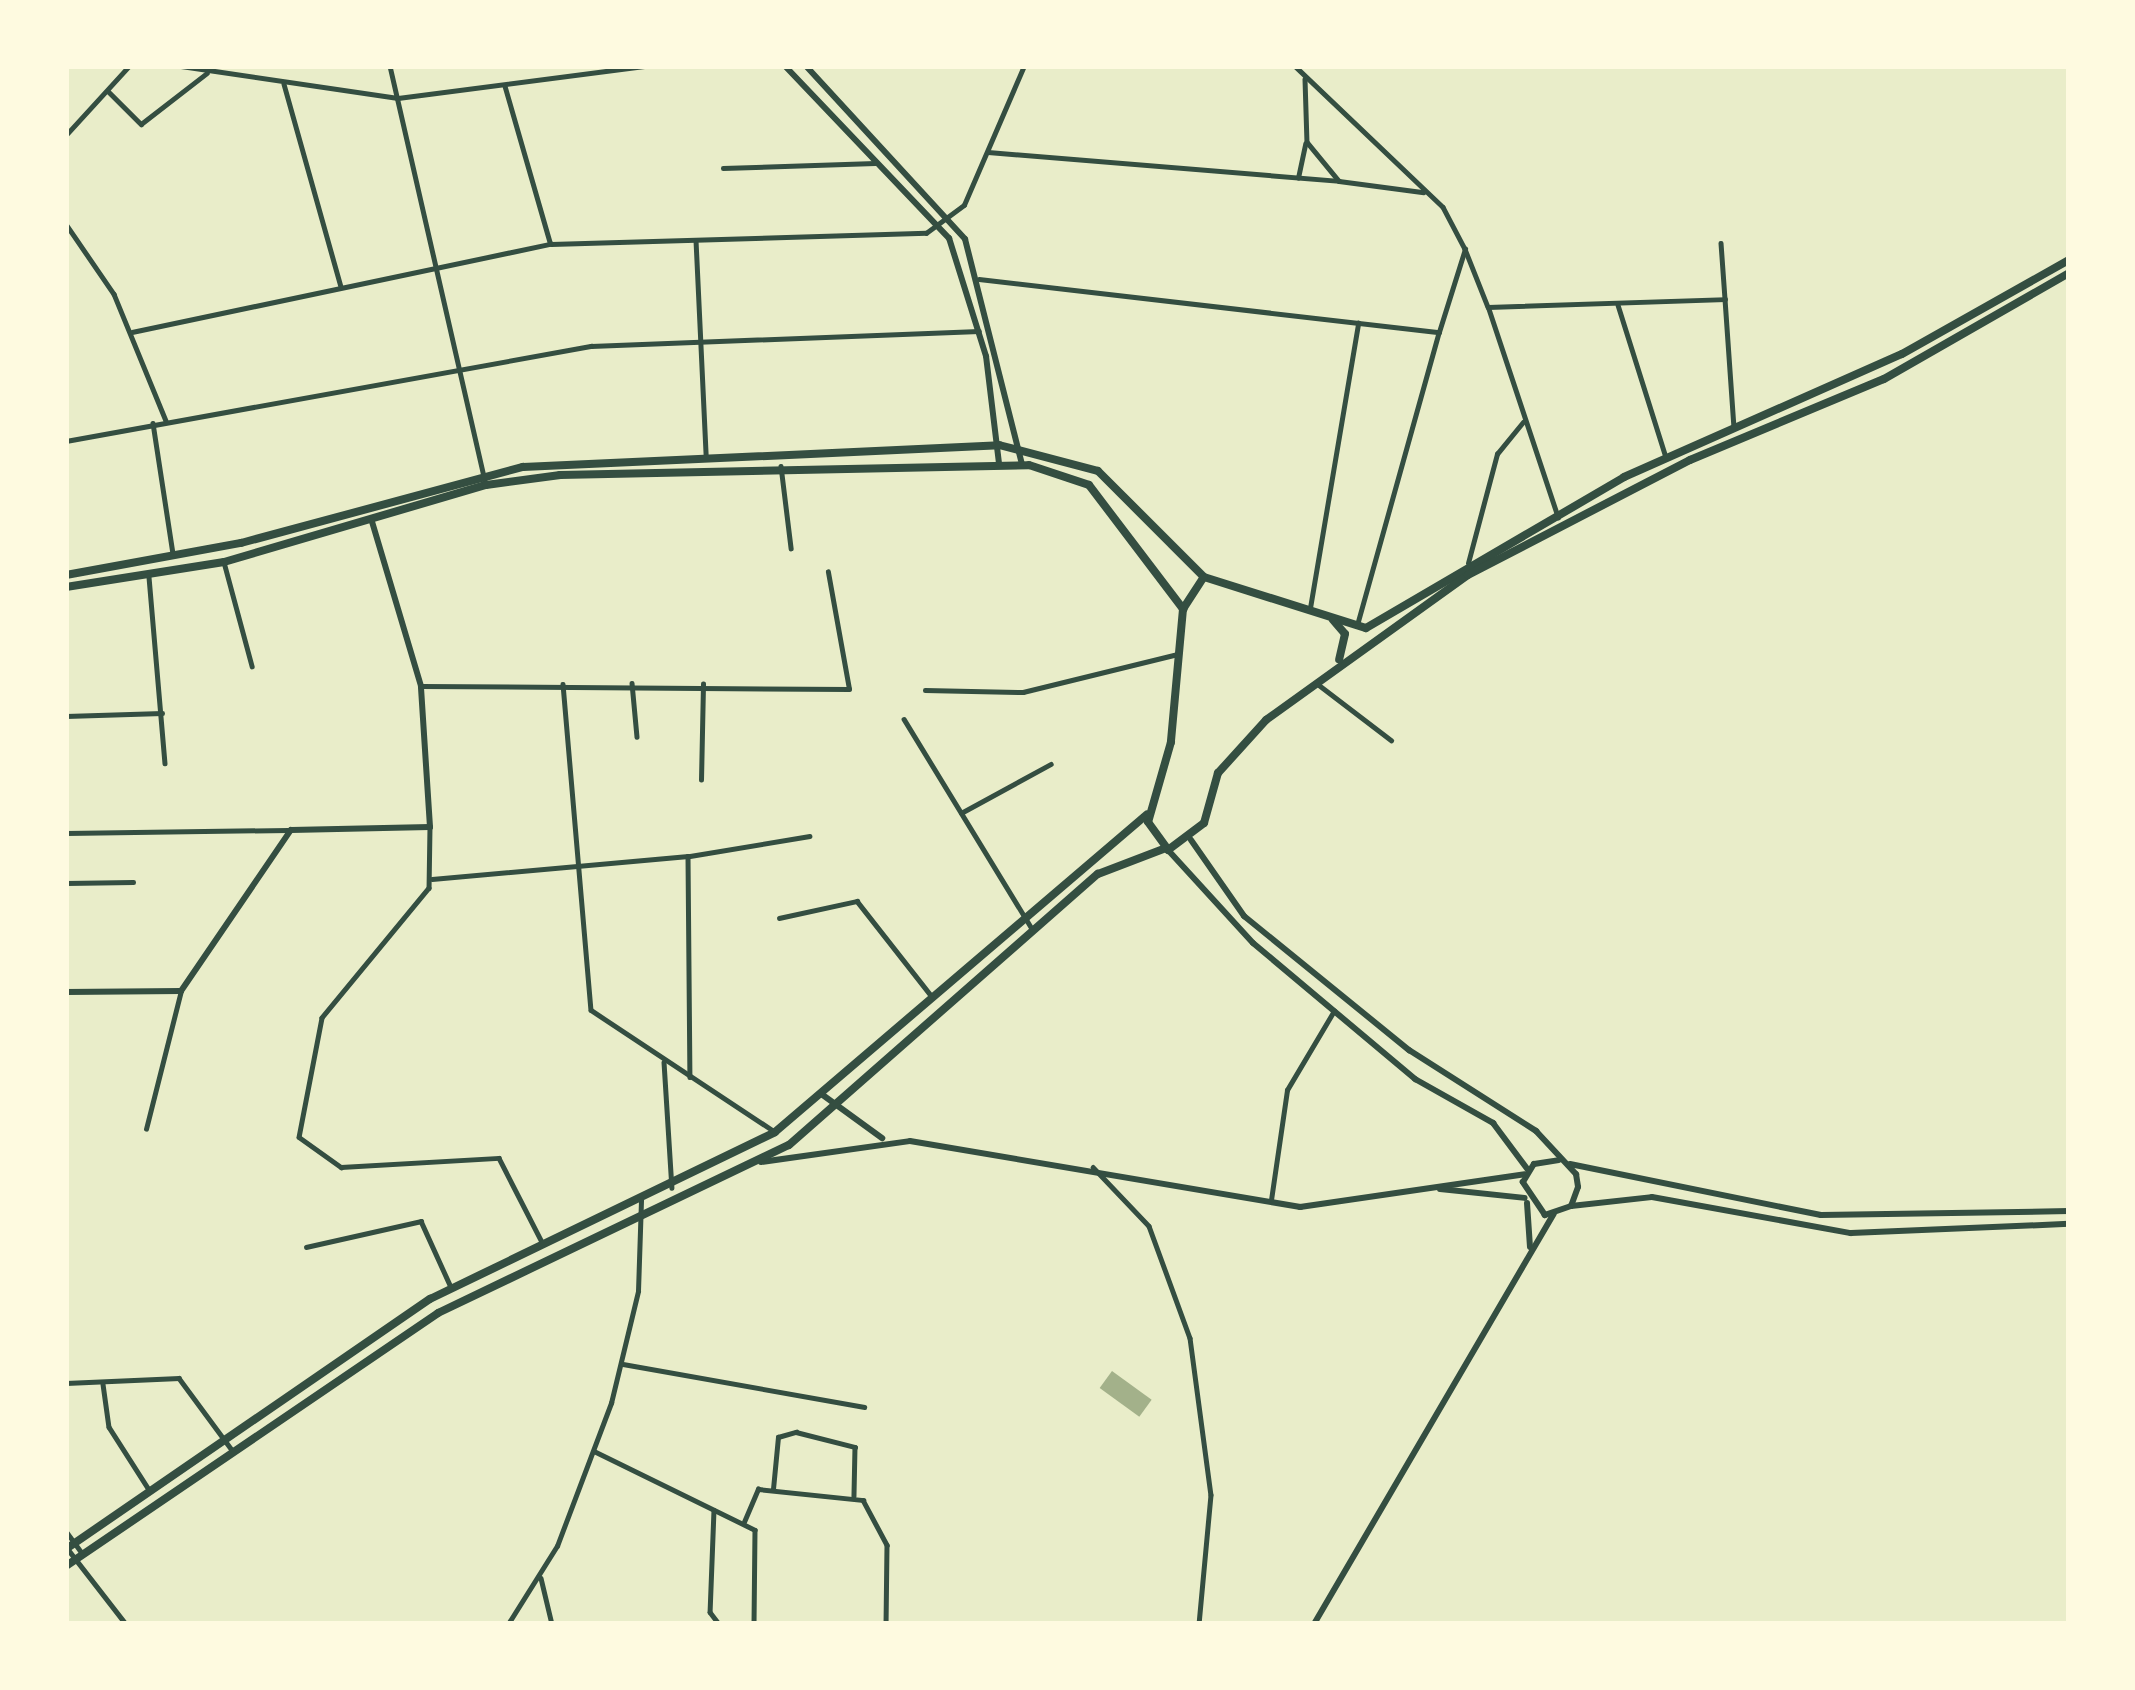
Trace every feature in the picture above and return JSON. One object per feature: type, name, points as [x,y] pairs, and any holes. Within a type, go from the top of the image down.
[{"type":"main road","points":[[66,573],[174,557],[484,473],[706,456],[999,445],[1098,471],[1204,577],[1357,625],[1666,457],[1902,355],[2069,260]]},
{"type":"main road","points":[[66,1566],[438,1313],[761,1162],[832,1108],[1110,865],[1191,840],[1218,772],[1337,663],[1558,518],[1884,379],[2069,273]]},
{"type":"main road","points":[[66,587],[149,578],[224,562],[486,485],[781,466],[999,463],[1022,464],[1089,485],[1183,609]]},
{"type":"main road","points":[[69,1547],[452,1289],[672,1187],[775,1132],[930,994],[1148,814],[1164,772],[1183,609],[1204,577]]},
{"type":"main road","points":[[1326,616],[1345,634],[1337,663]]},
{"type":"main road","points":[[1148,814],[1166,850]]},
{"type":"street","points":[[66,135],[129,66]]},
{"type":"street","points":[[181,66],[398,98],[644,66]]},
{"type":"street","points":[[390,66],[486,485]]},
{"type":"street","points":[[785,66],[941,226],[980,331],[999,463]]},
{"type":"street","points":[[806,66],[954,219],[979,278],[1022,448],[1022,464]]},
{"type":"street","points":[[132,332],[436,264],[551,244],[941,226],[954,219],[1024,66]]},
{"type":"street","points":[[1295,66],[1426,193],[1465,249],[1558,518]]},
{"type":"street","points":[[108,91],[149,123],[210,70]]},
{"type":"street","points":[[1298,178],[1306,138],[1305,80]]},
{"type":"street","points":[[284,82],[340,287]]},
{"type":"street","points":[[505,86],[551,244]]},
{"type":"street","points":[[1306,138],[1339,181]]},
{"type":"street","points":[[988,152],[1339,181],[1426,193]]},
{"type":"street","points":[[723,168],[875,163]]},
{"type":"street","points":[[66,224],[132,332],[166,421]]},
{"type":"street","points":[[696,240],[706,456]]},
{"type":"street","points":[[1720,244],[1735,428]]},
{"type":"street","points":[[1357,625],[1465,249]]},
{"type":"street","points":[[979,278],[1439,332]]},
{"type":"street","points":[[1488,307],[1725,299]]},
{"type":"street","points":[[1618,305],[1666,457]]},
{"type":"street","points":[[1309,611],[1358,323]]},
{"type":"street","points":[[66,441],[459,369],[700,340],[980,331]]},
{"type":"street","points":[[1468,563],[1497,454],[1523,422]]},
{"type":"street","points":[[153,423],[174,557]]},
{"type":"street","points":[[781,466],[791,548]]},
{"type":"street","points":[[66,513],[66,573]]},
{"type":"street","points":[[371,522],[421,686],[432,879],[322,1018],[298,1137],[341,1167],[499,1158],[543,1244]]},
{"type":"street","points":[[224,562],[252,666]]},
{"type":"street","points":[[421,686],[632,683],[849,689],[828,572]]},
{"type":"street","points":[[149,578],[165,763]]},
{"type":"street","points":[[925,690],[1023,692],[1178,654]]},
{"type":"street","points":[[1314,682],[1390,740]]},
{"type":"street","points":[[632,683],[637,737]]},
{"type":"street","points":[[563,684],[591,1010],[775,1132]]},
{"type":"street","points":[[701,780],[704,684]]},
{"type":"street","points":[[66,716],[162,712]]},
{"type":"street","points":[[904,719],[1032,929]]},
{"type":"street","points":[[961,813],[1051,764]]},
{"type":"street","points":[[66,833],[430,827]]},
{"type":"street","points":[[146,1129],[181,991],[291,830]]},
{"type":"street","points":[[432,879],[688,856],[809,836]]},
{"type":"street","points":[[1191,840],[1244,916],[1409,1050],[1537,1131],[1579,1187],[1571,1206]]},
{"type":"street","points":[[1166,850],[1224,917],[1414,1078],[1493,1123],[1526,1172],[1531,1247]]},
{"type":"street","points":[[688,856],[690,1077]]},
{"type":"street","points":[[66,883],[133,882]]},
{"type":"street","points":[[779,919],[857,901],[930,994]]},
{"type":"street","points":[[66,992],[181,991]]},
{"type":"street","points":[[1271,1202],[1287,1090],[1334,1011]]},
{"type":"street","points":[[664,1062],[672,1187]]},
{"type":"street","points":[[819,1092],[832,1108],[885,1139]]},
{"type":"street","points":[[761,1162],[885,1139],[1093,1167],[1271,1202],[1437,1188],[1563,1162],[1820,1215],[2069,1211]]},
{"type":"street","points":[[1093,1167],[1149,1226],[1190,1338],[1210,1495],[1199,1624]]},
{"type":"street","points":[[1437,1188],[1526,1201],[1554,1214]]},
{"type":"street","points":[[1314,1624],[1554,1214],[1571,1206],[1652,1197],[1852,1233],[2069,1224]]},
{"type":"street","points":[[508,1624],[541,1578],[594,1451],[623,1364],[645,1219],[641,1200]]},
{"type":"street","points":[[307,1247],[421,1221],[452,1289]]},
{"type":"street","points":[[623,1364],[863,1407]]},
{"type":"street","points":[[102,1381],[109,1427],[150,1492]]},
{"type":"street","points":[[66,1383],[188,1382],[232,1451]]},
{"type":"street","points":[[773,1489],[778,1437],[796,1432],[855,1447],[854,1496],[885,1536],[886,1624]]},
{"type":"street","points":[[594,1451],[743,1522],[759,1544],[754,1624]]},
{"type":"street","points":[[743,1522],[750,1492],[773,1489],[854,1496]]},
{"type":"street","points":[[714,1510],[710,1612],[719,1624]]},
{"type":"street","points":[[66,1531],[69,1547],[126,1624]]},
{"type":"street","points":[[541,1578],[552,1624]]},
{"type":"shaded area","points":[[1112,1371],[1152,1400],[1139,1417],[1100,1388]]}]
